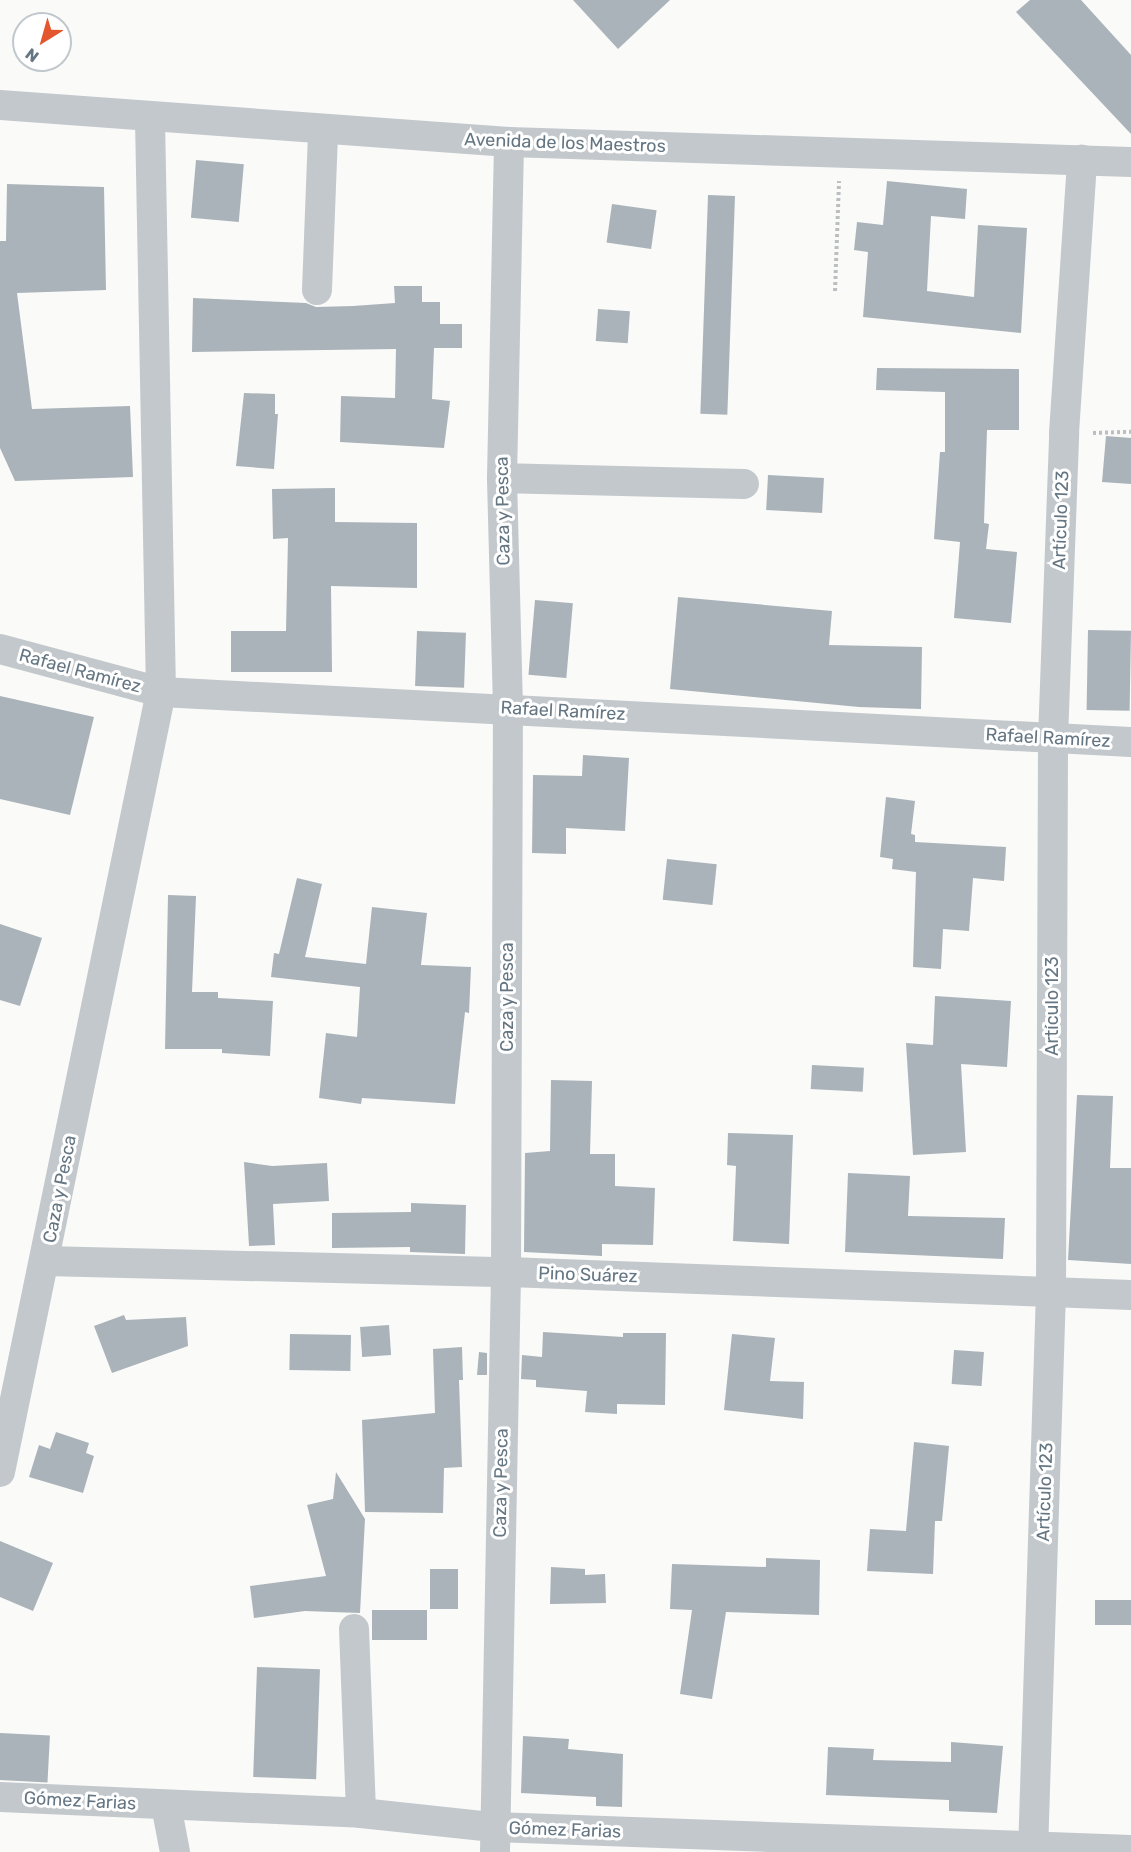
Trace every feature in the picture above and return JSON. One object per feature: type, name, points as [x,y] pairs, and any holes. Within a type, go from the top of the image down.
[{"type":"street","name":"Avenida de los Maestros","points":[[0,105],[323,131],[509,142],[1131,162]]},
{"type":"street","name":"Caza y Pesca","points":[[0,1472],[161,692],[150,118]]},
{"type":"street","points":[[316,290],[323,131]]},
{"type":"street","name":"Caza y Pesca","points":[[494,1840],[506,1272],[508,708],[502,477],[509,142]]},
{"type":"street","name":"Artículo 123","points":[[1034,1849],[1051,1292],[1053,739],[1064,433],[1082,160]]},
{"type":"street","points":[[502,477],[744,484]]},
{"type":"street","name":"Rafael Ramírez","points":[[0,649],[161,692],[508,708],[1131,742]]},
{"type":"street","name":"Pino Suárez","points":[[45,1261],[506,1272],[1131,1295]]},
{"type":"street","points":[[354,1629],[361,1813]]},
{"type":"street","name":"Gómez Farias","points":[[0,1797],[361,1813],[494,1840],[1131,1850]]},
{"type":"street","points":[[166,1805],[175,1852]]},
{"type":"path","points":[[835,291],[840,151]]},
{"type":"building","points":[[573,0],[670,0],[618,49]]},
{"type":"building","points":[[1030,0],[1081,0],[1131,55],[1131,134],[1016,12]]},
{"type":"building","points":[[196,160],[244,164],[239,222],[191,218]]},
{"type":"building","points":[[887,181],[967,189],[965,219],[931,216],[927,291],[974,297],[978,225],[1027,228],[1021,333],[863,317],[868,252],[854,250],[857,222],[883,225]]},
{"type":"building","points":[[7,184],[104,187],[106,290],[17,293],[32,409],[130,406],[133,477],[15,481],[0,448],[0,241],[6,241]]},
{"type":"building","points":[[708,195],[735,196],[727,415],[700,414]]},
{"type":"building","points":[[612,204],[657,210],[651,249],[607,243]]},
{"type":"building","points":[[394,286],[422,286],[422,302],[440,302],[440,324],[462,324],[462,348],[434,348],[432,399],[450,401],[444,448],[340,442],[341,396],[395,398],[396,349],[192,352],[193,298],[306,303],[316,307],[353,306],[395,303]]},
{"type":"building","points":[[598,309],[630,311],[628,343],[596,341]]},
{"type":"building","points":[[877,368],[1019,369],[1019,430],[987,430],[984,523],[989,524],[986,549],[1017,552],[1011,623],[954,618],[960,542],[934,539],[940,452],[945,452],[945,392],[876,390]]},
{"type":"building","points":[[244,393],[275,394],[275,414],[278,414],[274,469],[236,466]]},
{"type":"building","points":[[1106,436],[1131,438],[1131,484],[1102,482]]},
{"type":"building","points":[[768,475],[824,478],[822,513],[766,510]]},
{"type":"building","points":[[335,488],[335,522],[417,523],[417,588],[331,586],[332,672],[231,672],[231,631],[286,631],[288,538],[273,539],[272,489]]},
{"type":"building","points":[[678,597],[832,611],[829,645],[922,647],[921,709],[859,707],[670,689]]},
{"type":"building","points":[[535,600],[573,603],[566,678],[528,675]]},
{"type":"building","points":[[1088,630],[1131,631],[1130,711],[1087,710]]},
{"type":"building","points":[[417,631],[466,633],[464,688],[415,686]]},
{"type":"building","points":[[0,696],[94,717],[70,815],[0,799]]},
{"type":"building","points":[[583,755],[629,758],[625,831],[566,828],[566,854],[532,853],[533,775],[582,776]]},
{"type":"building","points":[[886,797],[915,801],[911,834],[915,835],[915,842],[1006,847],[1004,881],[973,878],[969,931],[943,929],[941,969],[913,967],[916,872],[892,869],[893,859],[880,857]]},
{"type":"building","points":[[667,859],[717,864],[712,905],[663,900]]},
{"type":"building","points":[[297,878],[322,884],[305,957],[366,964],[372,907],[427,913],[421,965],[471,967],[469,1013],[465,1012],[455,1104],[362,1098],[361,1104],[319,1098],[326,1033],[357,1037],[360,987],[271,977],[274,953],[279,954]]},
{"type":"building","points":[[168,895],[196,896],[192,992],[218,992],[218,998],[273,1001],[270,1056],[222,1053],[222,1049],[165,1049]]},
{"type":"building","points":[[0,924],[42,938],[20,1006],[0,1000]]},
{"type":"building","points":[[935,996],[1011,1001],[1007,1067],[961,1064],[966,1152],[913,1155],[906,1043],[933,1045]]},
{"type":"building","points":[[812,1065],[864,1068],[863,1092],[811,1089]]},
{"type":"building","points":[[551,1080],[592,1081],[590,1154],[615,1154],[615,1186],[655,1188],[653,1245],[602,1244],[602,1256],[524,1252],[525,1153],[550,1151]]},
{"type":"building","points":[[1077,1095],[1113,1096],[1110,1168],[1131,1168],[1131,1264],[1068,1260]]},
{"type":"building","points":[[728,1133],[793,1135],[789,1244],[733,1241],[736,1166],[727,1165]]},
{"type":"building","points":[[244,1162],[272,1166],[327,1163],[329,1201],[273,1204],[275,1245],[249,1246]]},
{"type":"building","points":[[848,1173],[910,1176],[908,1216],[1005,1218],[1003,1259],[845,1252]]},
{"type":"building","points":[[411,1203],[466,1205],[465,1254],[410,1252],[410,1247],[332,1248],[332,1213],[411,1212]]},
{"type":"building","points":[[124,1315],[126,1320],[186,1317],[188,1346],[112,1373],[94,1326]]},
{"type":"building","points":[[389,1325],[391,1355],[362,1357],[360,1327]]},
{"type":"building","points":[[543,1332],[623,1337],[623,1333],[666,1333],[665,1405],[617,1404],[617,1414],[585,1412],[587,1391],[536,1387],[536,1380],[521,1379],[522,1355],[542,1357]]},
{"type":"building","points":[[290,1334],[351,1335],[350,1371],[289,1370]]},
{"type":"building","points":[[732,1334],[775,1338],[770,1381],[804,1382],[803,1419],[724,1410]]},
{"type":"building","points":[[462,1347],[463,1380],[459,1380],[462,1467],[444,1468],[443,1513],[365,1512],[362,1420],[435,1413],[433,1349]]},
{"type":"building","points":[[954,1350],[984,1352],[982,1386],[952,1384]]},
{"type":"building","points":[[479,1352],[487,1353],[487,1375],[477,1375]]},
{"type":"building","points":[[56,1432],[89,1443],[86,1453],[94,1456],[83,1493],[29,1477],[39,1445],[50,1449]]},
{"type":"building","points":[[914,1442],[949,1446],[942,1521],[935,1521],[933,1574],[867,1571],[870,1529],[906,1531]]},
{"type":"building","points":[[336,1472],[365,1519],[360,1613],[305,1611],[254,1618],[250,1586],[326,1576],[307,1505],[333,1499]]},
{"type":"building","points":[[0,1541],[53,1563],[33,1611],[0,1597]]},
{"type":"building","points":[[766,1558],[820,1560],[819,1615],[726,1612],[712,1699],[680,1694],[692,1610],[670,1609],[672,1564],[766,1567]]},
{"type":"building","points":[[551,1567],[585,1569],[585,1575],[605,1574],[606,1603],[550,1604]]},
{"type":"building","points":[[430,1569],[458,1569],[458,1609],[430,1609]]},
{"type":"building","points":[[1095,1600],[1131,1600],[1131,1625],[1095,1625]]},
{"type":"building","points":[[372,1610],[427,1610],[427,1640],[372,1640]]},
{"type":"building","points":[[257,1667],[320,1669],[316,1779],[253,1777]]},
{"type":"building","points":[[0,1733],[50,1736],[47,1783],[0,1780]]},
{"type":"building","points":[[523,1736],[569,1739],[568,1749],[623,1754],[622,1807],[596,1806],[596,1797],[521,1793]]},
{"type":"building","points":[[951,1742],[1003,1746],[997,1813],[949,1811],[949,1800],[826,1795],[828,1747],[874,1749],[873,1760],[951,1762]]}]
